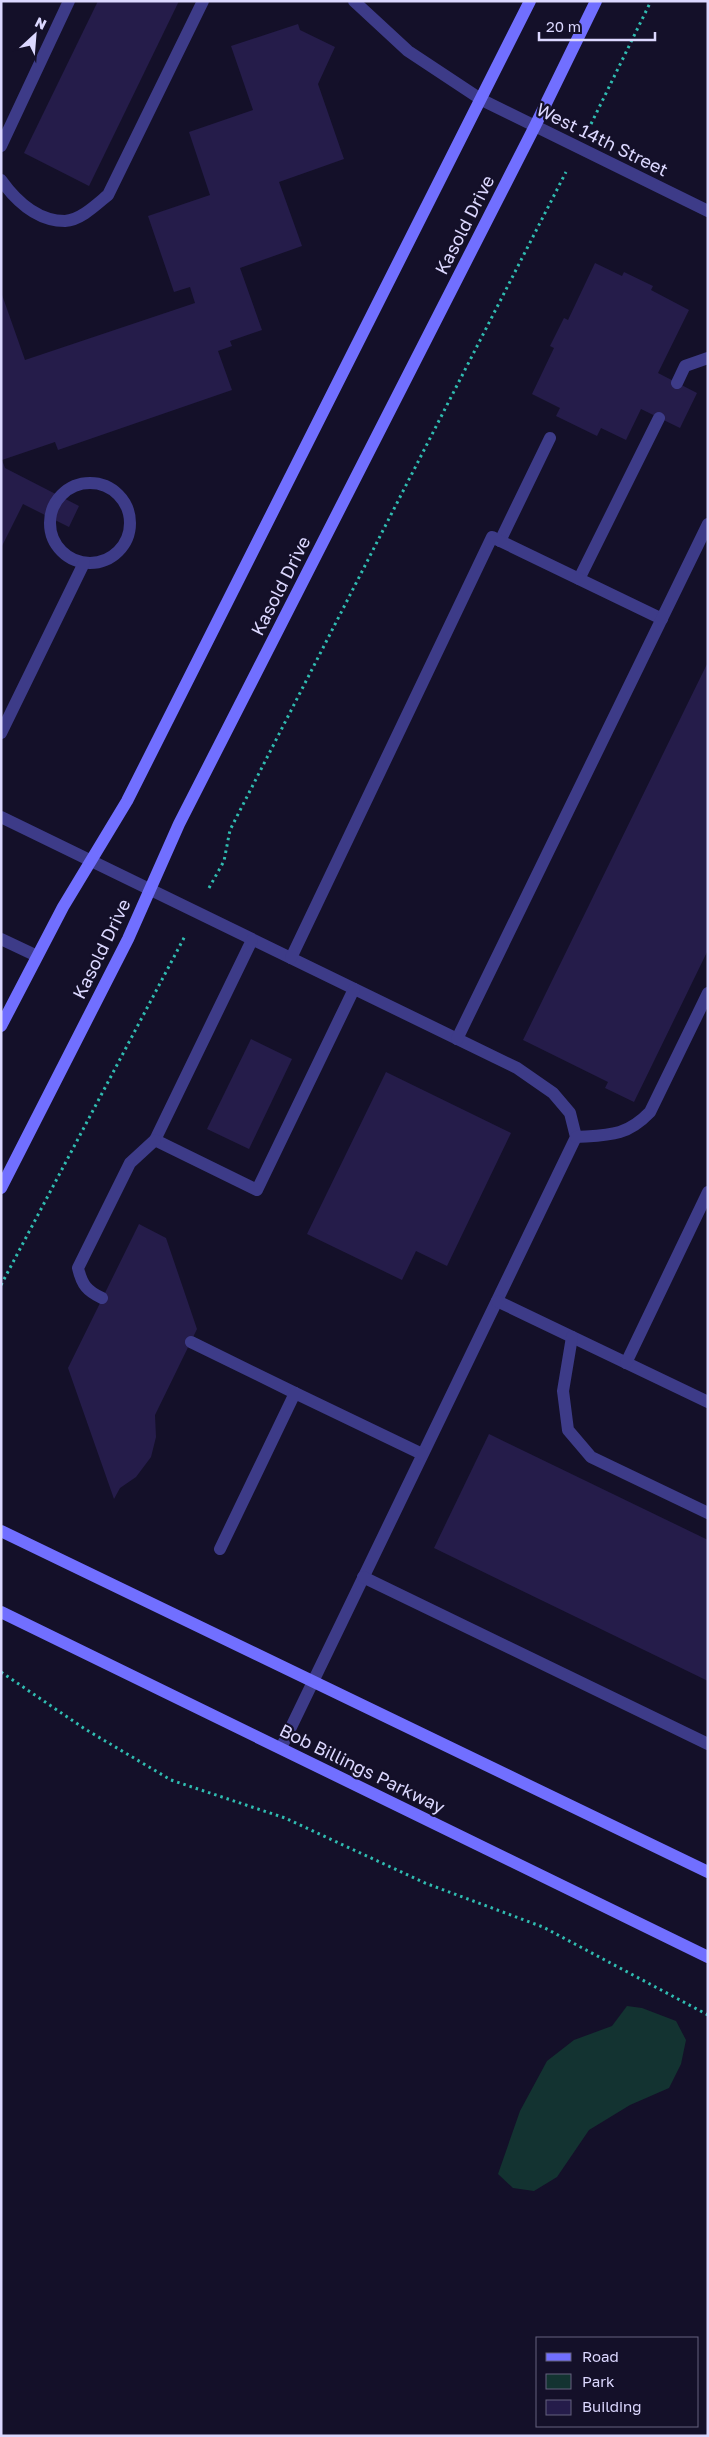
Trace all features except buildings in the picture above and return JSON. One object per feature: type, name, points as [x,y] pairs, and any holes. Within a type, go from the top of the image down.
[{"type":"main road","points":[[1,1026],[63,907],[126,801],[482,100],[530,1]]},
{"type":"main road","name":"Kasold Drive","points":[[1,1188],[128,939],[179,824],[535,126],[596,1]]},
{"type":"main road","points":[[1,1531],[708,1872]]},
{"type":"main road","name":"Bob Billings Parkway","points":[[1,1612],[708,1956]]},
{"type":"street","points":[[1,146],[69,1]]},
{"type":"street","points":[[1,180],[17,202],[39,215],[66,221],[88,212],[108,195],[203,1]]},
{"type":"street","name":"West 14th Street","points":[[354,1],[408,51],[482,100],[708,211]]},
{"type":"street","points":[[677,383],[685,366],[708,358]]},
{"type":"street","points":[[579,579],[659,418]]},
{"type":"street","points":[[500,541],[550,438]]},
{"type":"street","points":[[94,483],[108,487],[118,494],[126,504],[130,516],[130,529],[127,540],[110,559],[98,563],[84,562],[71,558],[60,550],[52,538],[50,524],[52,511],[58,498],[68,489],[81,484],[94,483]]},
{"type":"street","points":[[457,1039],[708,524]]},
{"type":"street","points":[[290,958],[492,537],[662,618]]},
{"type":"street","points":[[1,733],[84,562]]},
{"type":"street","points":[[1,817],[517,1068],[553,1093],[570,1113],[576,1137],[280,1748]]},
{"type":"street","points":[[1,939],[37,956]]},
{"type":"street","points":[[102,1298],[88,1292],[81,1282],[78,1268],[130,1162],[155,1140],[252,940]]},
{"type":"street","points":[[155,1140],[256,1190],[354,989]]},
{"type":"street","points":[[576,1137],[609,1135],[636,1126],[650,1112],[708,993]]},
{"type":"street","points":[[626,1363],[708,1192]]},
{"type":"street","points":[[497,1300],[708,1402]]},
{"type":"street","points":[[572,1337],[563,1391],[568,1430],[591,1457],[708,1514]]},
{"type":"street","points":[[191,1342],[422,1454]]},
{"type":"street","points":[[220,1549],[296,1392]]},
{"type":"street","points":[[363,1577],[708,1744]]},
{"type":"path","points":[[1,1285],[224,860],[230,830],[579,148],[651,1]]},
{"type":"path","points":[[1,1672],[85,1729],[171,1780],[285,1818],[425,1883],[543,1927],[708,2015]]},
{"type":"green space","points":[[627,2006],[642,2008],[676,2021],[686,2040],[681,2064],[669,2088],[630,2105],[589,2130],[557,2177],[534,2191],[513,2188],[498,2174],[520,2111],[547,2061],[574,2040],[612,2026]]}]
